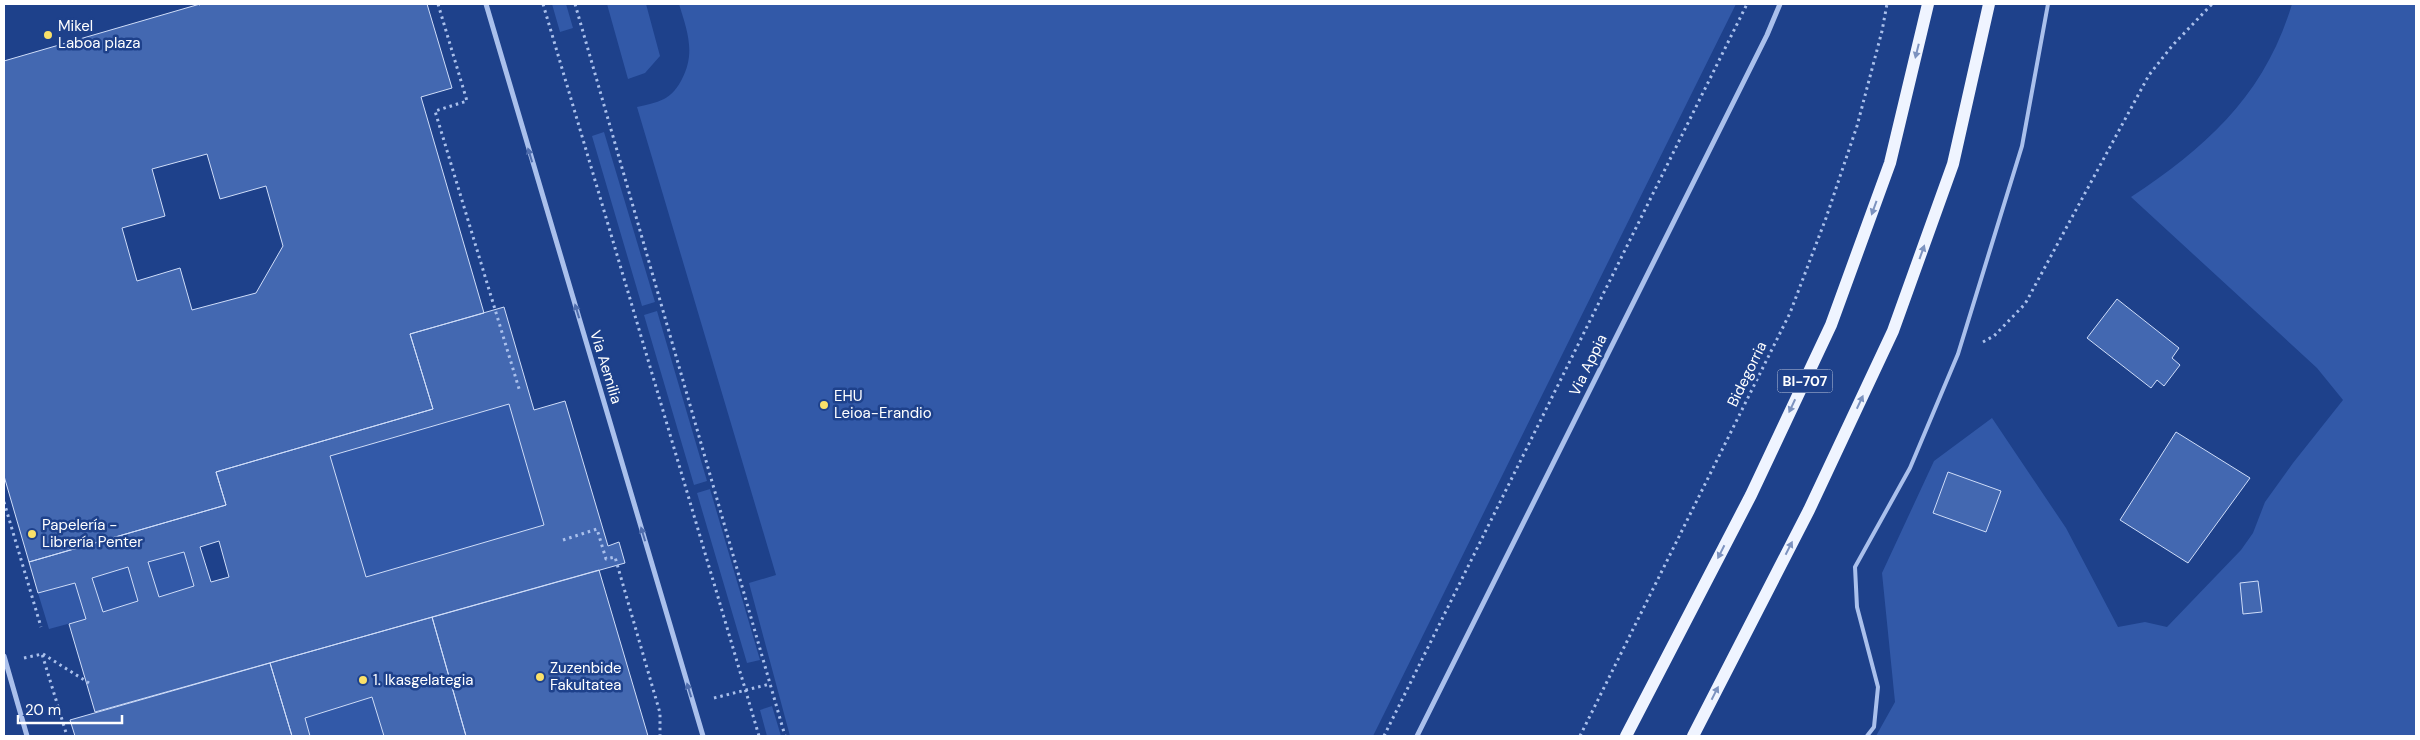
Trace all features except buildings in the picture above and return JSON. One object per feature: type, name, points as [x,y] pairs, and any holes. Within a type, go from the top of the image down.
[{"type":"main road","name":"BI-707","points":[[1626,736],[1751,495],[1831,325],[1890,163],[1928,4]]},
{"type":"main road","points":[[1693,736],[1809,510],[1893,331],[1953,164],[1989,4]]},
{"type":"street","name":"Via Aemilia","points":[[486,4],[703,736]]},
{"type":"street","name":"Via Appia","points":[[1417,736],[1767,34],[1780,4]]},
{"type":"street","points":[[5,659],[26,736]]},
{"type":"lane","points":[[1867,736],[1874,727],[1878,687],[1857,607],[1855,567],[1910,468],[1958,354],[2022,146],[2048,4]]},
{"type":"path","points":[[438,4],[467,101],[435,111],[520,392]]},
{"type":"path","points":[[543,4],[759,736]]},
{"type":"path","points":[[575,4],[785,736]]},
{"type":"path","points":[[1384,736],[1746,4]]},
{"type":"path","name":"Bidegorria","points":[[1580,736],[1790,313],[1826,218],[1857,126],[1887,4]]},
{"type":"path","points":[[1958,354],[1994,336],[2025,304],[2149,76],[2172,46],[2212,4]]},
{"type":"path","points":[[4,502],[42,628]]},
{"type":"path","points":[[563,540],[598,529],[606,559],[614,557],[660,713],[660,736]]},
{"type":"path","points":[[42,654],[67,736]]},
{"type":"path","points":[[5,659],[42,654],[89,683]]},
{"type":"path","points":[[711,699],[770,684]]},
{"type":"shaded area","points":[[552,4],[566,4],[573,28],[560,32]]},
{"type":"shaded area","points":[[607,4],[646,4],[660,56],[645,73],[628,79]]},
{"type":"shaded area","points":[[679,4],[1736,4],[1373,736],[790,736],[749,583],[776,575],[637,107],[664,99],[679,85],[682,79],[689,60],[689,41]]},
{"type":"shaded area","points":[[2292,4],[2416,4],[2416,736],[1876,736],[1895,702],[1882,573],[1934,461],[1992,418],[2066,528],[2118,627],[2145,622],[2167,627],[2241,550],[2253,533],[2265,502],[2343,400],[2317,368],[2131,197],[2185,158],[2230,115],[2266,65],[2280,36]]},
{"type":"shaded area","points":[[604,132],[655,302],[642,306],[592,136]]},
{"type":"shaded area","points":[[657,311],[707,481],[694,485],[644,315]]},
{"type":"shaded area","points":[[509,404],[544,525],[366,577],[330,456]]},
{"type":"shaded area","points":[[710,489],[760,660],[747,663],[697,493]]},
{"type":"shaded area","points":[[184,552],[194,586],[159,597],[148,562]]},
{"type":"shaded area","points":[[128,567],[138,601],[103,612],[92,578]]},
{"type":"shaded area","points":[[75,583],[86,619],[49,629],[38,593]]},
{"type":"shaded area","points":[[372,697],[384,736],[310,736],[305,718]]},
{"type":"shaded area","points":[[772,706],[781,736],[767,736],[760,710]]},
{"type":"place","name":"Mikel Laboa plaza","points":[[48,35]]},
{"type":"place","name":"EHU Leioa-Erandio","points":[[824,405]]},
{"type":"place","name":"Papelería - Librería Penter","points":[[32,534]]},
{"type":"place","name":"Zuzenbide Fakultatea","points":[[540,677]]},
{"type":"place","name":"1. Ikasgelategia","points":[[363,680]]}]
